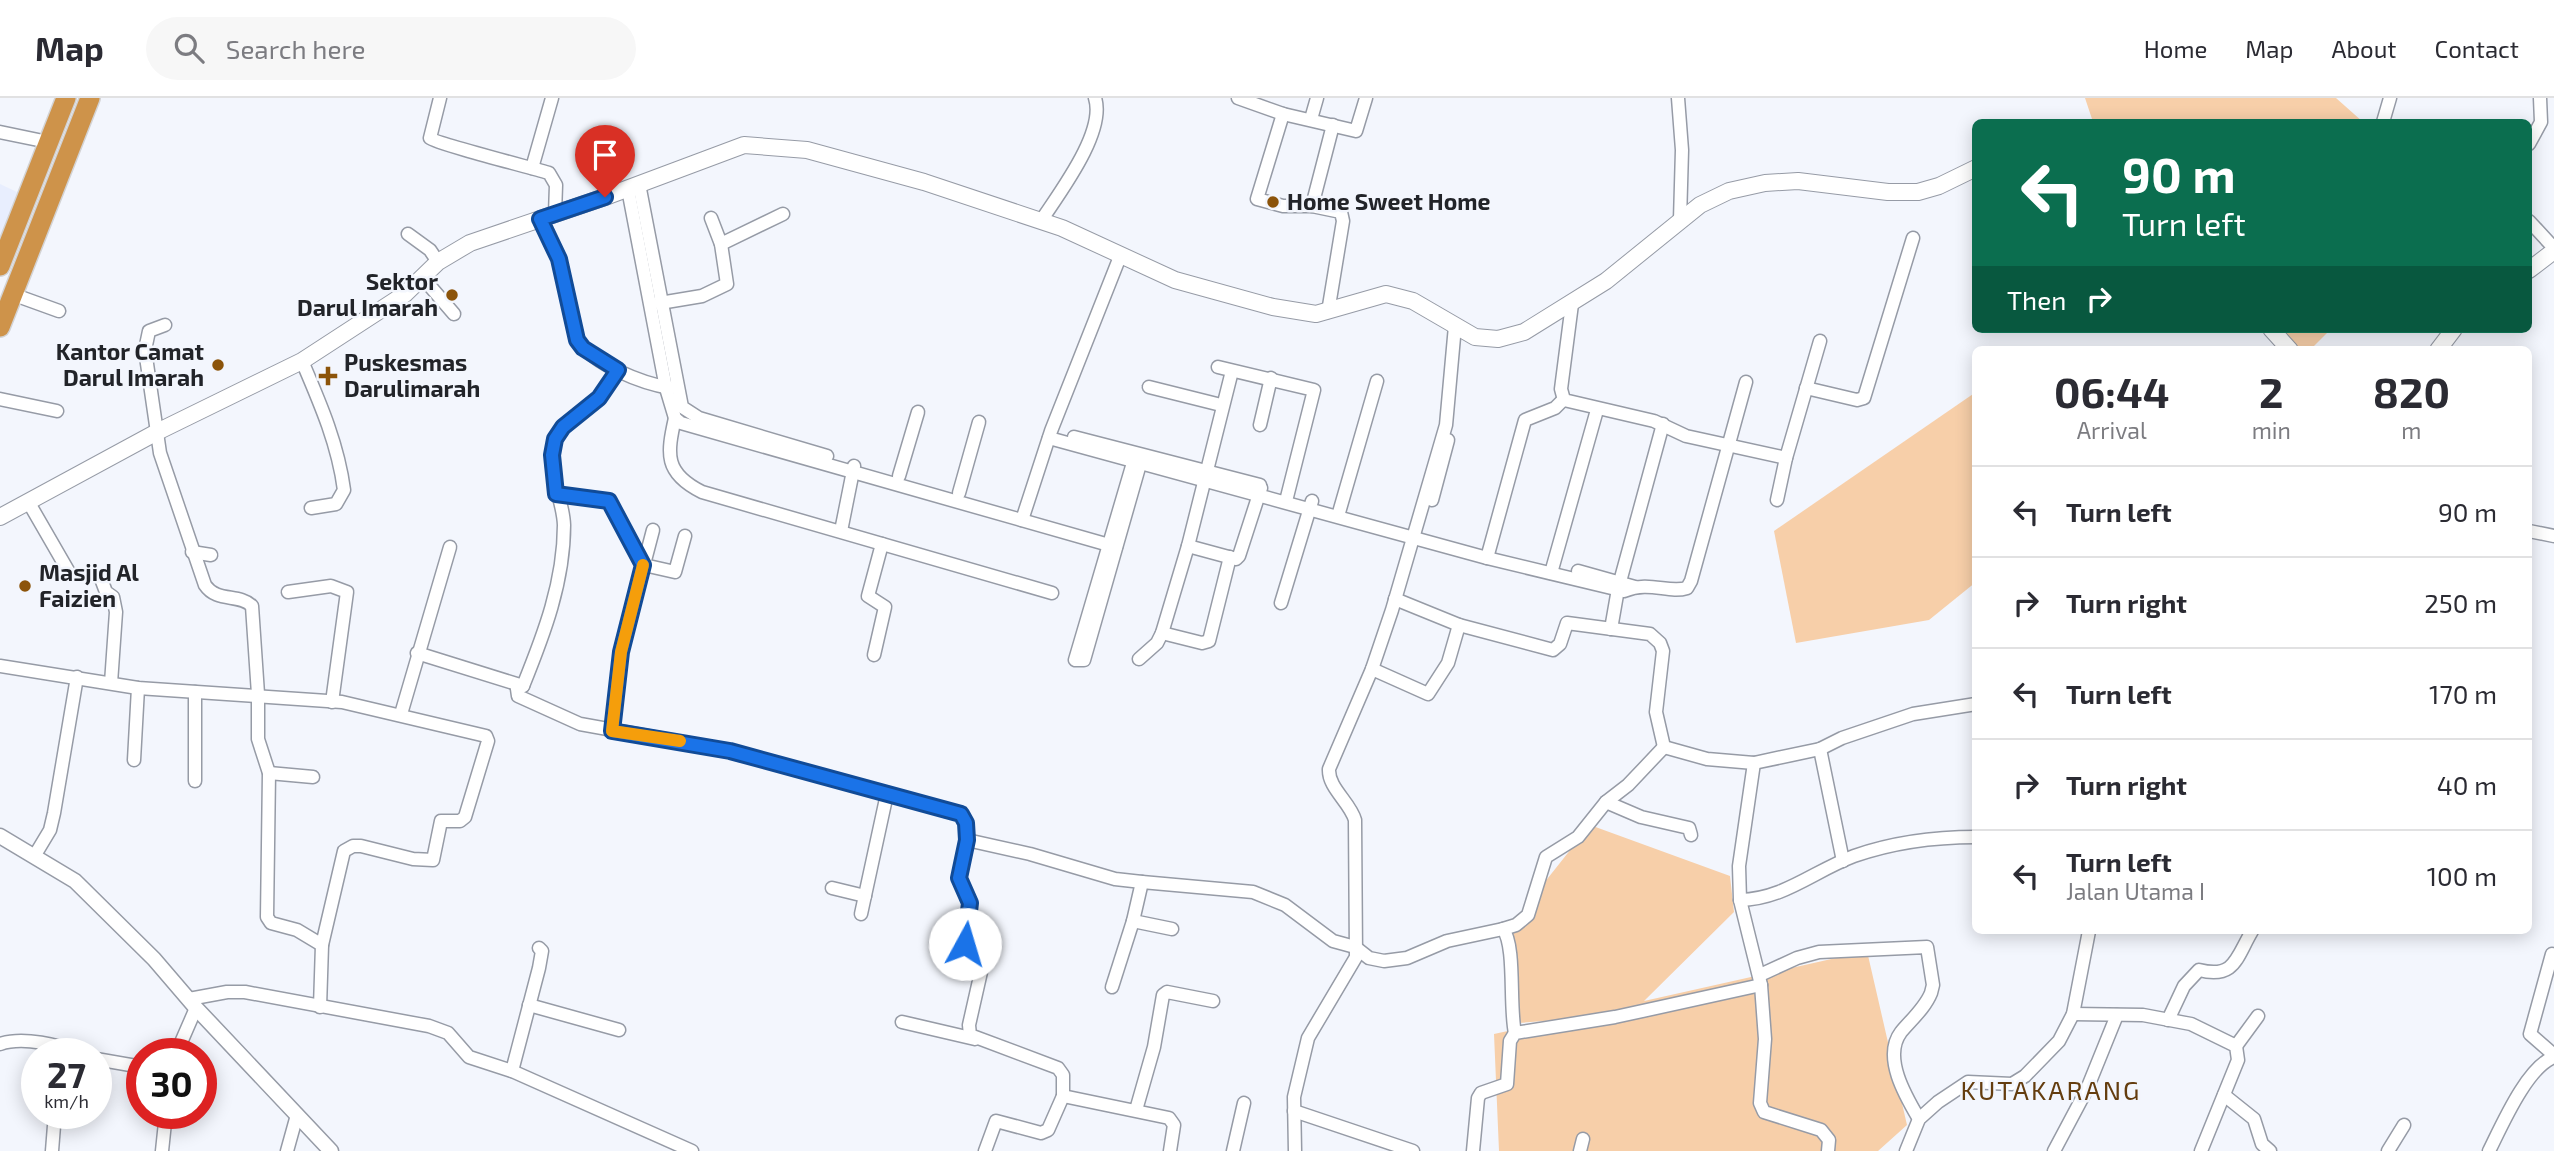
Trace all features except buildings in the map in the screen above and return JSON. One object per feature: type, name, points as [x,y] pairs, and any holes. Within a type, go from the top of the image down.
[{"type":"highway","points":[[0,266],[66,98]]},
{"type":"highway","points":[[0,327],[90,98]]},
{"type":"main road","points":[[0,517],[157,432],[302,361],[405,294],[438,262],[470,243],[633,187],[744,145],[772,145],[807,150],[876,167],[1041,220],[1175,280],[1273,307],[1316,314],[1386,293],[1413,301],[1475,337],[1499,339],[1524,331],[1572,304],[1606,281],[1679,220],[1700,205],[1729,191],[1765,183],[1798,181],[1888,192],[1918,192],[1972,170]]},
{"type":"main road","points":[[2532,267],[2554,249]]},
{"type":"main road","points":[[2275,333],[2286,346]]},
{"type":"street","points":[[440,98],[430,138],[435,144],[474,151],[532,168],[554,178],[548,217],[577,340],[583,348],[618,370],[672,388]]},
{"type":"street","points":[[532,168],[552,98]]},
{"type":"street","points":[[1041,220],[1076,167],[1089,139],[1097,116],[1095,98]]},
{"type":"street","points":[[1238,98],[1283,114],[1356,131],[1366,98]]},
{"type":"street","points":[[1311,119],[1317,98]]},
{"type":"street","points":[[1678,98],[1682,150],[1679,220]]},
{"type":"street","points":[[2384,119],[2390,98]]},
{"type":"street","points":[[2532,138],[2541,122],[2540,98]]},
{"type":"street","points":[[1283,114],[1256,199],[1283,206],[1312,206],[1341,212],[1343,221],[1328,312]]},
{"type":"street","points":[[1312,206],[1333,125]]},
{"type":"street","points":[[0,132],[48,142]]},
{"type":"street","points":[[633,187],[660,303],[675,418],[669,448],[670,460],[678,476],[688,485],[722,498],[1052,593]]},
{"type":"street","points":[[633,187],[672,388],[689,414],[854,468],[1113,542]]},
{"type":"street","points":[[721,244],[783,214]]},
{"type":"street","points":[[660,303],[702,296],[727,284],[721,244],[711,218]]},
{"type":"street","points":[[2532,224],[2554,249]]},
{"type":"street","points":[[408,234],[430,250],[438,262]]},
{"type":"street","points":[[1805,388],[1857,400],[1864,398],[1913,238]]},
{"type":"street","points":[[1027,517],[1080,362],[1125,256]]},
{"type":"street","points":[[422,278],[454,314]]},
{"type":"street","points":[[12,295],[59,311]]},
{"type":"street","points":[[1564,399],[1562,389],[1572,304]]},
{"type":"street","points":[[165,325],[149,331],[145,350],[165,469],[192,552],[209,592],[223,598],[246,601],[252,606],[258,739],[269,773],[267,917],[271,923],[297,930],[322,944]]},
{"type":"street","points":[[1295,1151],[1294,1097],[1308,1038],[1355,960],[1355,820],[1351,807],[1329,778],[1329,769],[1372,668],[1417,535],[1446,425],[1455,326]]},
{"type":"street","points":[[1777,500],[1786,458],[1820,341]]},
{"type":"street","points":[[302,361],[331,434],[344,490],[336,503],[311,508]]},
{"type":"street","points":[[1218,367],[1314,390],[1287,498]]},
{"type":"street","points":[[618,370],[599,398],[563,427],[555,439],[552,455],[556,494],[562,509],[564,526],[559,583],[523,686],[517,689],[518,696],[580,724],[730,751],[961,814],[966,823],[967,840],[959,878],[970,903],[965,944],[984,963],[969,1025],[970,1035],[975,1039]]},
{"type":"street","points":[[1139,659],[1157,643],[1162,633],[1188,546],[1221,405],[1233,370]]},
{"type":"street","points":[[1261,425],[1272,378]]},
{"type":"street","points":[[1339,512],[1377,381]]},
{"type":"street","points":[[1054,436],[1261,490],[1488,554],[1625,586],[1687,588],[1746,382]]},
{"type":"street","points":[[1149,387],[1221,405]]},
{"type":"street","points":[[0,399],[57,411]]},
{"type":"street","points":[[1564,399],[1597,410],[1666,426],[1686,436],[1786,458]]},
{"type":"street","points":[[1488,554],[1525,420],[1555,408],[1564,399]]},
{"type":"street","points":[[1552,569],[1597,410]]},
{"type":"street","points":[[899,476],[918,412]]},
{"type":"street","points":[[675,418],[681,423],[729,439],[899,476],[1027,517]]},
{"type":"street","points":[[959,494],[979,422]]},
{"type":"street","points":[[1611,629],[1616,605],[1625,586],[1666,426]]},
{"type":"street","points":[[1113,542],[1084,660],[1076,660],[1138,457]]},
{"type":"street","points":[[841,531],[854,468]]},
{"type":"street","points":[[1188,546],[1230,557],[1239,556],[1261,490]]},
{"type":"street","points":[[556,494],[609,501],[643,565],[675,572],[685,536]]},
{"type":"street","points":[[29,503],[70,574],[100,576],[106,592],[113,597],[116,612],[111,683]]},
{"type":"street","points":[[1280,603],[1311,505]]},
{"type":"street","points":[[612,731],[621,652],[653,530]]},
{"type":"street","points":[[2532,532],[2554,536]]},
{"type":"street","points":[[874,655],[885,607],[868,596],[881,544]]},
{"type":"street","points":[[401,714],[450,547]]},
{"type":"street","points":[[192,552],[211,555]]},
{"type":"street","points":[[1162,633],[1202,643],[1209,641],[1230,557]]},
{"type":"street","points":[[288,593],[331,586],[347,592],[332,702]]},
{"type":"street","points":[[1397,593],[1459,625],[1553,650],[1557,649],[1567,623],[1650,634],[1660,643],[1663,661],[1656,712],[1664,747]]},
{"type":"street","points":[[1372,668],[1428,694],[1448,663],[1459,625]]},
{"type":"street","points":[[417,653],[523,686]]},
{"type":"street","points":[[0,666],[138,688],[258,694],[332,702],[401,714],[487,738],[465,817],[460,821],[441,821],[433,860],[413,859],[361,846],[345,849],[322,944],[320,1007]]},
{"type":"street","points":[[35,855],[50,830],[77,677]]},
{"type":"street","points":[[134,760],[138,688]]},
{"type":"street","points":[[195,692],[195,781]]},
{"type":"street","points":[[1664,747],[1707,759],[1754,763],[1820,749],[1842,738],[1913,714],[1972,705]]},
{"type":"street","points":[[967,840],[1041,857],[1115,879],[1253,892],[1285,905],[1333,940],[1355,947],[1368,958],[1384,961],[1407,958],[1447,941],[1516,925],[1528,915],[1546,857],[1578,836],[1606,802],[1628,785],[1664,747]]},
{"type":"street","points":[[1820,749],[1843,861]]},
{"type":"street","points":[[1754,763],[1740,866],[1740,900],[1760,980],[1765,1039],[1761,1108],[1769,1114],[1821,1130],[1829,1140],[1828,1151]]},
{"type":"street","points":[[269,773],[313,777]]},
{"type":"street","points":[[861,914],[887,794]]},
{"type":"street","points":[[1606,802],[1641,817],[1689,828],[1692,835]]},
{"type":"street","points":[[0,836],[75,881],[154,958],[192,1004],[331,1151]]},
{"type":"street","points":[[1740,900],[1772,897],[1843,861],[1895,844],[1933,837],[1972,836]]},
{"type":"street","points":[[1112,987],[1142,883]]},
{"type":"street","points":[[832,888],[865,896]]},
{"type":"street","points":[[1133,921],[1172,929]]},
{"type":"street","points":[[1473,1151],[1478,1098],[1482,1093],[1507,1084],[1510,1041],[1515,1033],[1510,992],[1510,954],[1503,929]]},
{"type":"street","points":[[1906,1151],[1919,1119],[1938,1102],[1968,1083],[2012,1084],[2025,1076],[2059,1041],[2073,1014],[2089,934]]},
{"type":"street","points":[[2168,1020],[2192,975],[2199,970],[2217,975],[2228,971],[2250,934]]},
{"type":"street","points":[[1515,1033],[1615,1017],[1760,980],[1797,957],[1819,952],[1927,947],[1933,985],[1931,993],[1898,1036],[1894,1050],[1895,1068],[1919,1119]]},
{"type":"street","points":[[512,1071],[539,968],[542,951],[539,948]]},
{"type":"street","points":[[2489,1151],[2509,1111],[2528,1082],[2547,1059],[2554,1056],[2529,1034],[2552,954]]},
{"type":"street","points":[[192,1004],[227,992],[245,992],[448,1032],[469,1057],[512,1071],[692,1151]]},
{"type":"street","points":[[1136,1110],[1154,1047],[1163,995],[1167,992],[1213,1001]]},
{"type":"street","points":[[181,1038],[192,1004]]},
{"type":"street","points":[[529,1004],[619,1030]]},
{"type":"street","points":[[2073,1014],[2117,1015],[2190,1024],[2236,1046]]},
{"type":"street","points":[[2054,1151],[2087,1089],[2117,1015]]},
{"type":"street","points":[[2201,1151],[2238,1060],[2236,1046],[2258,1016]]},
{"type":"street","points":[[902,1022],[975,1039],[1058,1068],[1063,1075],[1063,1096],[1048,1130],[1041,1133],[996,1121],[985,1151]]},
{"type":"street","points":[[0,1044],[10,1041],[21,1043]]},
{"type":"street","points":[[2224,1095],[2254,1119],[2262,1144],[2270,1151]]},
{"type":"street","points":[[1063,1096],[1136,1110],[1173,1121],[1170,1151]]},
{"type":"street","points":[[1234,1151],[1244,1103]]},
{"type":"street","points":[[1294,1111],[1413,1151]]},
{"type":"street","points":[[287,1151],[297,1115]]},
{"type":"street","points":[[2388,1151],[2404,1125]]},
{"type":"street","points":[[52,1151],[54,1129]]},
{"type":"street","points":[[162,1151],[164,1129]]},
{"type":"shaded area","points":[[2085,98],[2336,98],[2360,119],[2092,119]]},
{"type":"shaded area","points":[[0,184],[17,192],[0,243]]},
{"type":"shaded area","points":[[2270,333],[2327,333],[2314,346],[2285,346]]},
{"type":"shaded area","points":[[1972,395],[1972,585],[1929,620],[1796,643],[1774,531]]},
{"type":"shaded area","points":[[1590,825],[1730,876],[1734,912],[1644,1001],[1867,951],[1907,1125],[1878,1151],[1499,1151],[1494,1034],[1557,1020],[1519,1023],[1506,931]]},
{"type":"slow traffic","points":[[643,565],[621,652],[612,731],[680,741]]},
{"type":"place","name":"Home Sweet Home","points":[[1273,202]]},
{"type":"place","name":"Sektor Darul Imarah","points":[[452,295]]},
{"type":"place","name":"Kantor Camat Darul Imarah","points":[[218,365]]},
{"type":"place","name":"Puskesmas Darulimarah","points":[[328,376]]},
{"type":"place","name":"Masjid Al Faizien","points":[[25,586]]},
{"type":"district","name":"KUTAKARANG","points":[[2051,1091]]},
{"type":"route","points":[[605,197],[540,219],[559,259],[577,340],[583,348],[618,370],[599,398],[563,427],[555,439],[552,455],[552,479],[556,494],[600,497],[609,501],[643,565],[621,652],[612,731],[673,739],[730,751],[961,814],[966,823],[967,840],[959,878],[960,884],[969,895],[970,903],[965,944]]}]
